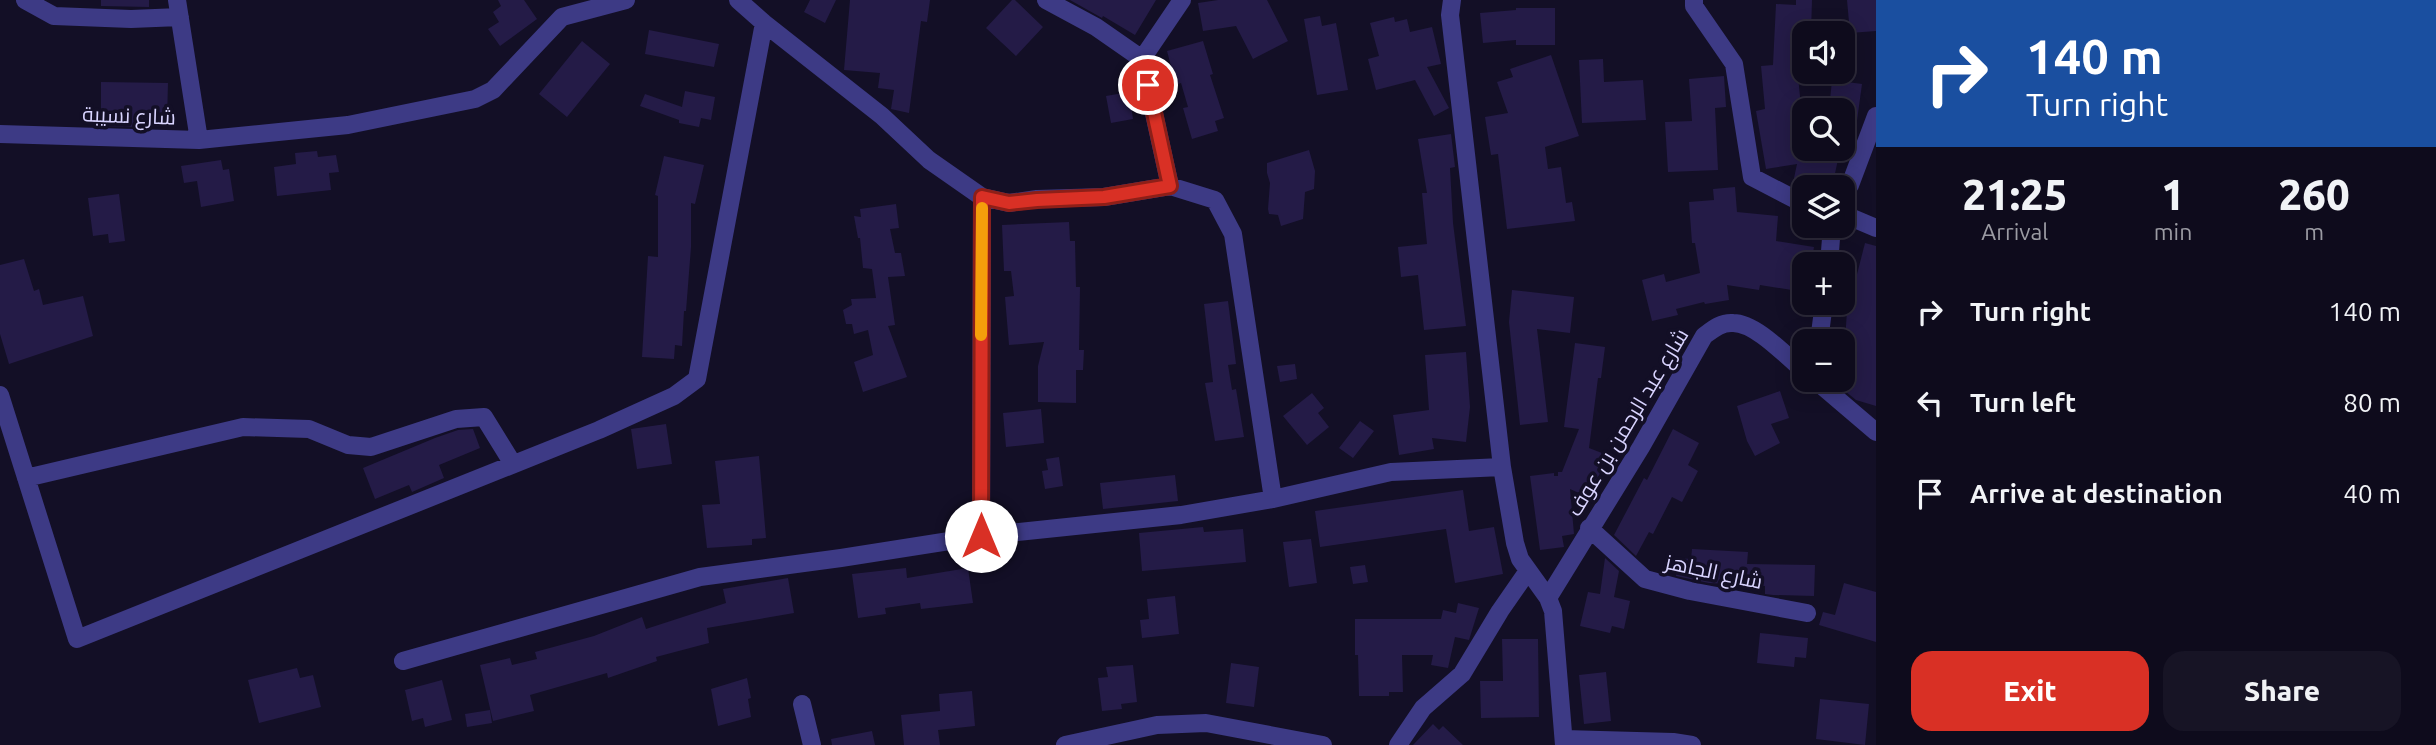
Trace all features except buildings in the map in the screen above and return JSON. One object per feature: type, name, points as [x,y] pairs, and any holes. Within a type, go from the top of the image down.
[{"type":"street","points":[[25,0],[54,16],[131,19],[178,9]]},
{"type":"street","points":[[199,140],[348,125],[475,99],[493,90],[562,17],[626,0]]},
{"type":"street","points":[[738,0],[882,116],[929,160],[982,197],[1009,203],[1104,197],[1170,186],[1215,200],[1233,234],[1273,499]]},
{"type":"street","points":[[1046,0],[1096,27],[1142,59],[1170,186]]},
{"type":"street","points":[[1142,59],[1182,0]]},
{"type":"street","points":[[1452,0],[1450,15],[1502,467],[1520,559],[1548,598],[1553,611],[1564,742],[1673,742],[1692,745]]},
{"type":"street","points":[[1694,0],[1694,6],[1734,64],[1752,177],[1792,198]]},
{"type":"street","name":"شارع نسيبة","points":[[0,134],[199,140],[178,9]]},
{"type":"street","points":[[0,394],[77,639],[599,430],[674,396],[697,379],[764,23]]},
{"type":"street","points":[[1854,175],[1876,117]]},
{"type":"street","points":[[981,536],[982,197]]},
{"type":"street","points":[[1855,219],[1876,228]]},
{"type":"street","name":"شارع عبد الرحمن بن عوف","points":[[1548,598],[1641,447],[1704,336],[1716,327],[1730,322],[1745,324],[1792,361]]},
{"type":"street","points":[[1829,392],[1876,432]]},
{"type":"street","points":[[26,478],[243,427],[309,429],[348,445],[371,447],[456,419],[484,416],[513,464]]},
{"type":"street","points":[[403,661],[700,577],[981,536],[1181,514],[1273,499],[1391,472],[1502,467]]},
{"type":"street","name":"شارع الجاهز","points":[[1589,528],[1645,579],[1690,591],[1807,613]]},
{"type":"street","points":[[1398,745],[1423,708],[1462,674],[1527,572]]},
{"type":"street","points":[[802,704],[812,745]]},
{"type":"street","points":[[1065,745],[1157,725],[1206,723],[1323,745]]},
{"type":"slow traffic","points":[[981,335],[982,208]]},
{"type":"route","points":[[981,536],[982,197],[1009,203],[1104,197],[1170,186],[1148,85]]}]
